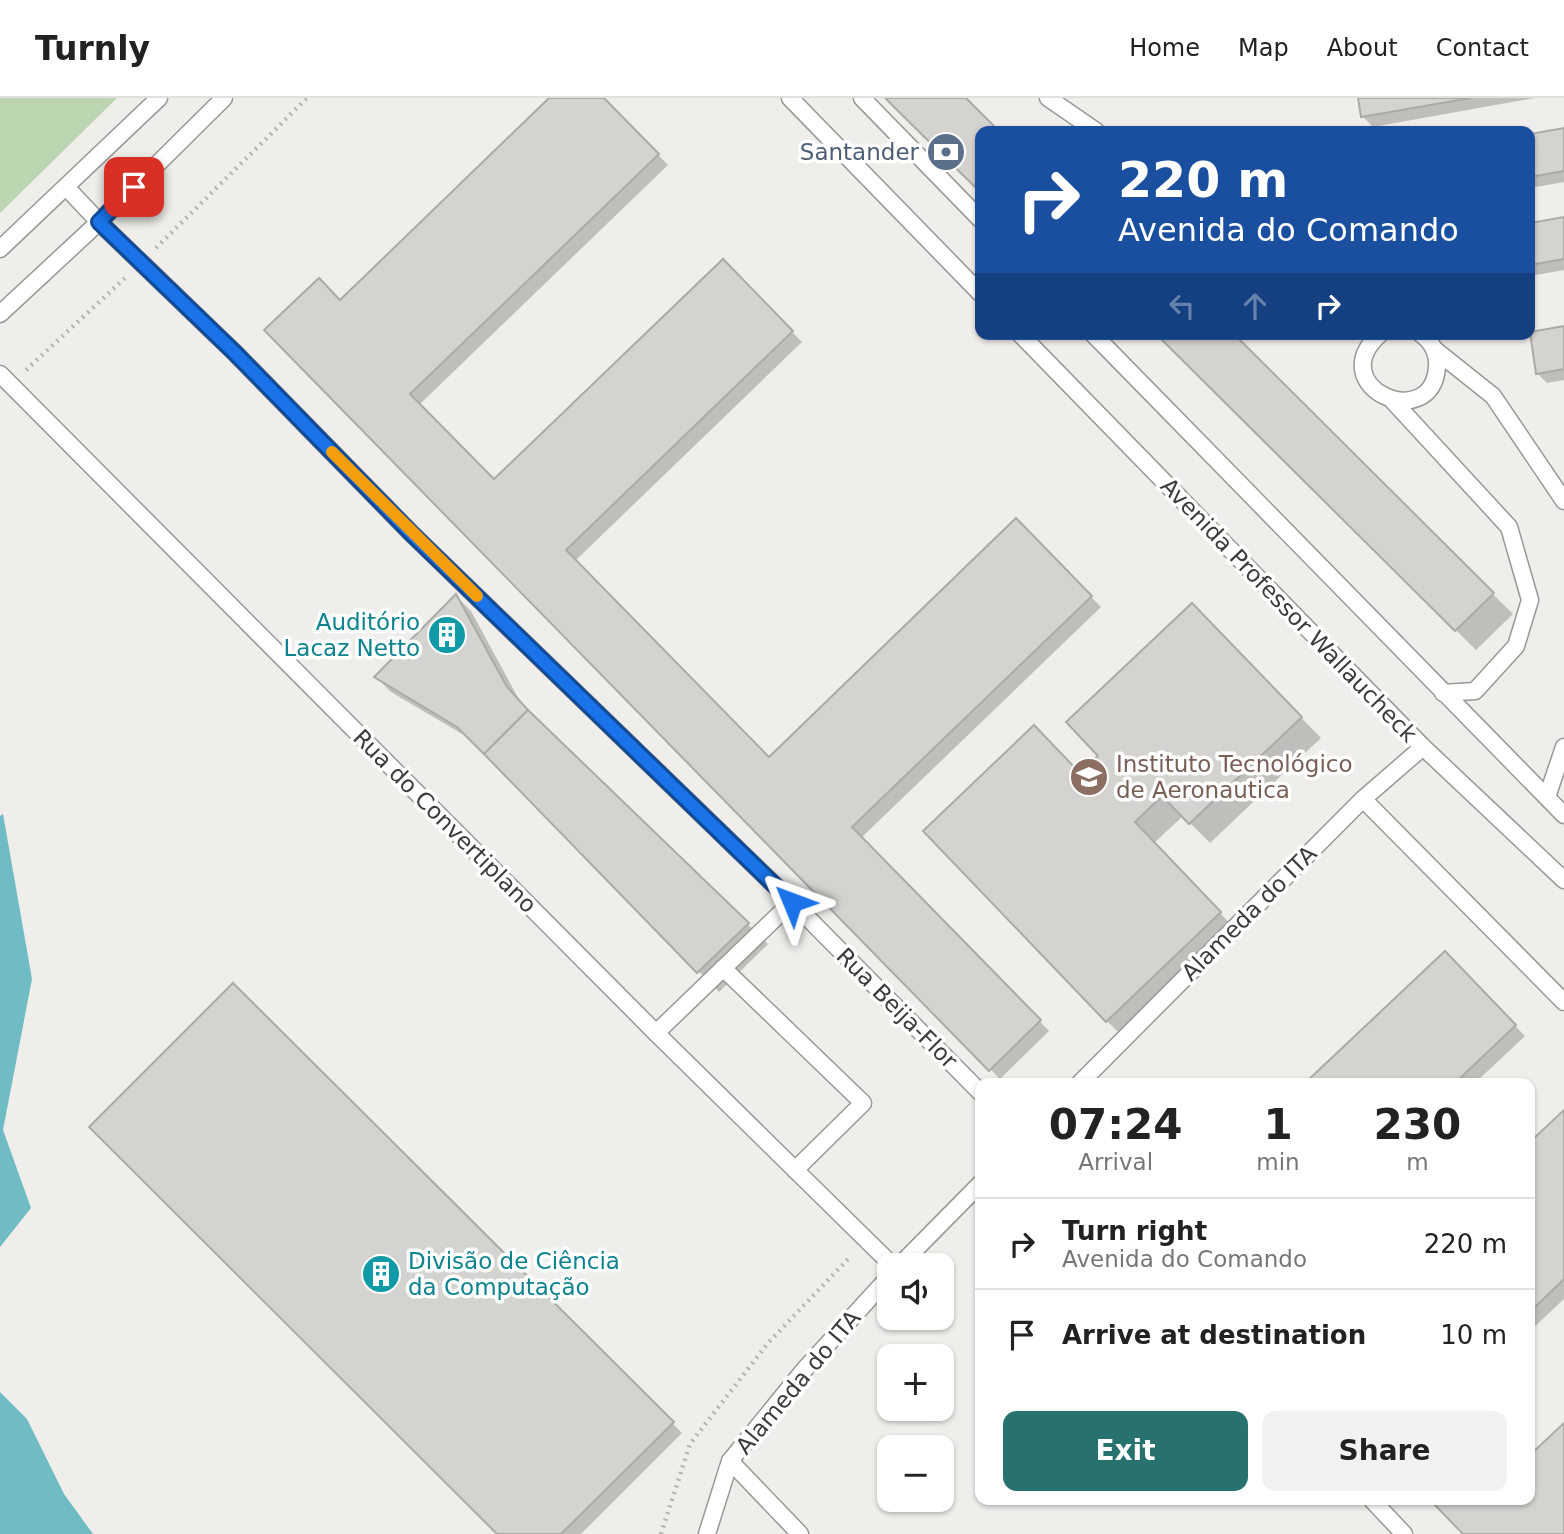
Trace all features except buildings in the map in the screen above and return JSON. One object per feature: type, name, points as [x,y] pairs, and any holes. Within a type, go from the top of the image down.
[{"type":"lane","points":[[0,249],[159,98]]},
{"type":"lane","points":[[0,314],[99,222],[224,98]]},
{"type":"lane","points":[[790,98],[975,288]]},
{"type":"lane","points":[[862,98],[975,214]]},
{"type":"lane","points":[[1048,98],[1089,126]]},
{"type":"lane","name":"Rua Beija-Flor","points":[[66,187],[234,352],[422,544],[792,902],[975,1087]]},
{"type":"lane","name":"Avenida Professor Wallaucheck","points":[[1026,340],[1423,747],[1564,880]]},
{"type":"lane","points":[[1099,340],[1564,815]]},
{"type":"lane","points":[[1368,340],[1363,365],[1366,377],[1371,387],[1381,396],[1392,400],[1415,399],[1433,383],[1437,372],[1434,349]]},
{"type":"lane","points":[[1426,340],[1493,396],[1564,500]]},
{"type":"lane","name":"Rua do Convertiplano","points":[[0,374],[656,1033],[880,1253]]},
{"type":"lane","points":[[1392,400],[1508,527],[1531,600],[1516,646],[1475,691],[1443,693]]},
{"type":"lane","name":"Alameda do ITA","points":[[1085,1078],[1363,799],[1423,747]]},
{"type":"lane","points":[[1547,797],[1564,747]]},
{"type":"lane","points":[[1363,799],[1564,1002]]},
{"type":"lane","points":[[656,1033],[792,902]]},
{"type":"lane","points":[[723,968],[863,1103],[795,1170]]},
{"type":"lane","points":[[912,1253],[975,1189]]},
{"type":"lane","name":"Alameda do ITA","points":[[707,1534],[730,1461],[804,1370],[877,1290]]},
{"type":"lane","points":[[730,1461],[800,1534]]},
{"type":"lane","points":[[1376,1505],[1404,1534]]},
{"type":"path","points":[[661,1534],[690,1444],[768,1343],[867,1240]]},
{"type":"green space","points":[[0,98],[117,98],[0,213]]},
{"type":"water","points":[[3,814],[32,979],[3,1130],[31,1208],[0,1247],[0,816]]},
{"type":"water","points":[[0,1392],[27,1419],[64,1494],[93,1534],[0,1534]]},
{"type":"slow traffic","points":[[332,452],[477,596]]},
{"type":"place","name":"Santander","points":[[946,152]]},
{"type":"place","name":"Auditório Lacaz Netto","points":[[447,635]]},
{"type":"place","name":"Instituto Tecnológico de Aeronautica","points":[[1089,777]]},
{"type":"place","name":"Divisão de Ciência da Computação","points":[[381,1274]]},
{"type":"route","points":[[134,187],[99,222],[234,352],[412,534],[792,902]]}]
